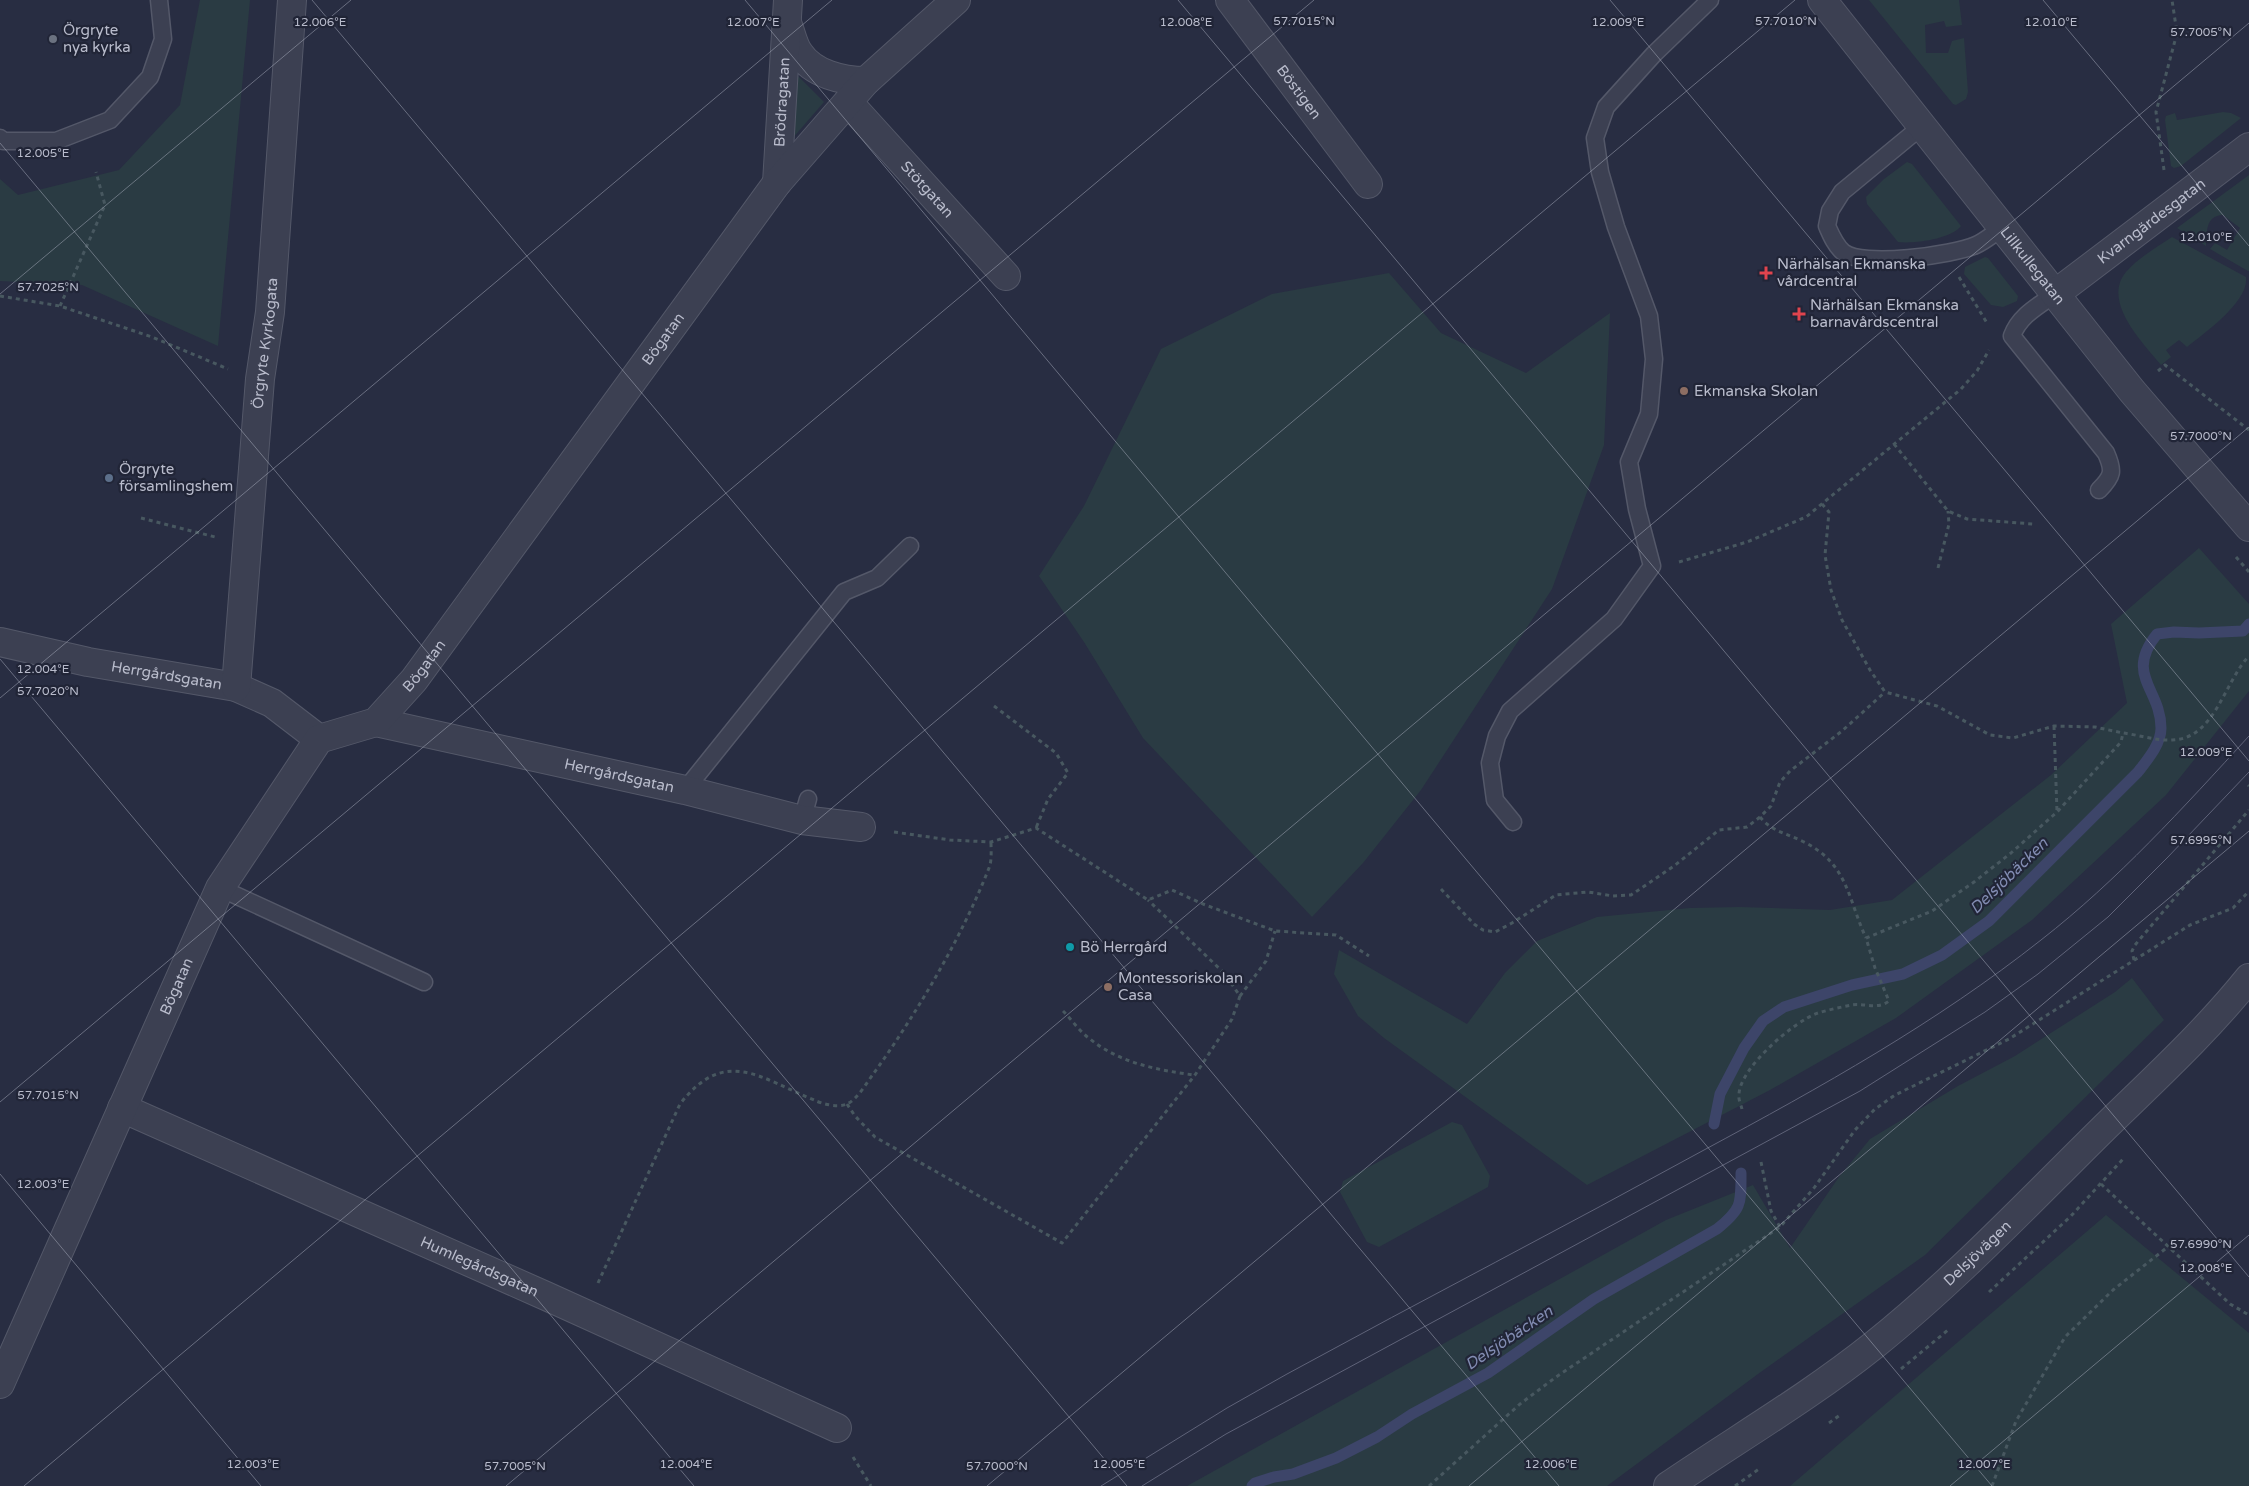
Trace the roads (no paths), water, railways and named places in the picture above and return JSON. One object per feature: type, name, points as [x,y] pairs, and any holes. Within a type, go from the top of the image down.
[{"type":"street","name":"Örgryte Kyrkogata","points":[[236,688],[260,379],[270,312],[292,0]]},
{"type":"street","name":"Bögatan","points":[[376,722],[414,680],[777,183],[866,81],[956,0]]},
{"type":"street","name":"Böstigen","points":[[1230,0],[1368,184]]},
{"type":"street","name":"Lillkullegatan","points":[[1822,0],[2132,391],[2249,527]]},
{"type":"street","name":"Brödragatan","points":[[787,10],[799,53],[818,71],[850,81],[866,81]]},
{"type":"street","name":"Brödragatan","points":[[777,183],[787,10]]},
{"type":"street","name":"Stötgatan","points":[[848,102],[1006,276]]},
{"type":"street","name":"Kvarngärdesgatan","points":[[2055,294],[2249,147]]},
{"type":"street","name":"Herrgårdsgatan","points":[[0,642],[88,662],[236,688],[272,703],[320,739]]},
{"type":"street","points":[[320,739],[376,722]]},
{"type":"street","name":"Herrgårdsgatan","points":[[376,722],[685,790],[805,810],[861,827]]},
{"type":"street","name":"Bögatan","points":[[0,1384],[220,888],[320,739]]},
{"type":"street","name":"Delsjövägen","points":[[1668,1486],[1822,1385],[1923,1304],[1961,1270],[2200,1035],[2249,978]]},
{"type":"street","name":"Humlegårdsgatan","points":[[122,1108],[584,1313],[837,1428]]},
{"type":"lane","points":[[0,138],[4,141],[56,141],[110,120],[150,78],[163,39],[160,0]]},
{"type":"lane","points":[[1514,822],[1495,800],[1490,764],[1497,736],[1510,711],[1614,619],[1652,566],[1637,509],[1629,462],[1649,414],[1654,359],[1649,316],[1616,226],[1600,172],[1595,138],[1606,107],[1654,54],[1710,0]]},
{"type":"lane","points":[[1922,126],[1842,192],[1830,211],[1826,226],[1844,253],[1870,259],[1943,254],[1976,244],[2002,228]]},
{"type":"lane","points":[[2055,294],[2026,314],[2016,326],[2012,336],[2106,453],[2112,466],[2109,480],[2099,490]]},
{"type":"lane","points":[[685,790],[844,592],[877,578],[910,546]]},
{"type":"lane","points":[[220,888],[424,982]]},
{"type":"waterway","name":"Delsjöbäcken","points":[[1714,1124],[1720,1094],[1744,1048],[1763,1021],[1784,1007],[1852,985],[1903,974],[1942,955],[1989,921],[2138,772],[2159,740],[2161,728],[2156,703],[2144,671],[2144,660],[2148,648],[2157,634],[2243,631],[2249,624]]},
{"type":"waterway","name":"Delsjöbäcken","points":[[1252,1486],[1255,1483],[1293,1474],[1336,1458],[1377,1437],[1412,1414],[1488,1373],[1594,1299],[1717,1229],[1736,1211],[1741,1192],[1741,1173]]},
{"type":"tram line","points":[[1101,1486],[1227,1408],[1287,1374],[1748,1126],[1834,1078],[1919,1026],[2001,970],[2041,940],[2097,893],[2149,842],[2249,736]]},
{"type":"tram line","points":[[1142,1486],[1226,1434],[1860,1091],[1985,1012],[2038,974],[2108,917],[2249,772]]},
{"type":"place","name":"Örgryte nya kyrka","points":[[53,39]]},
{"type":"place","name":"Närhälsan Ekmanska vårdcentral","points":[[1766,273]]},
{"type":"place","name":"Närhälsan Ekmanska barnavårdscentral","points":[[1799,314]]},
{"type":"place","name":"Ekmanska Skolan","points":[[1684,391]]},
{"type":"place","name":"Örgryte församlingshem","points":[[109,478]]},
{"type":"place","name":"Bö Herrgård","points":[[1070,947]]},
{"type":"place","name":"Montessoriskolan Casa","points":[[1108,987]]}]
